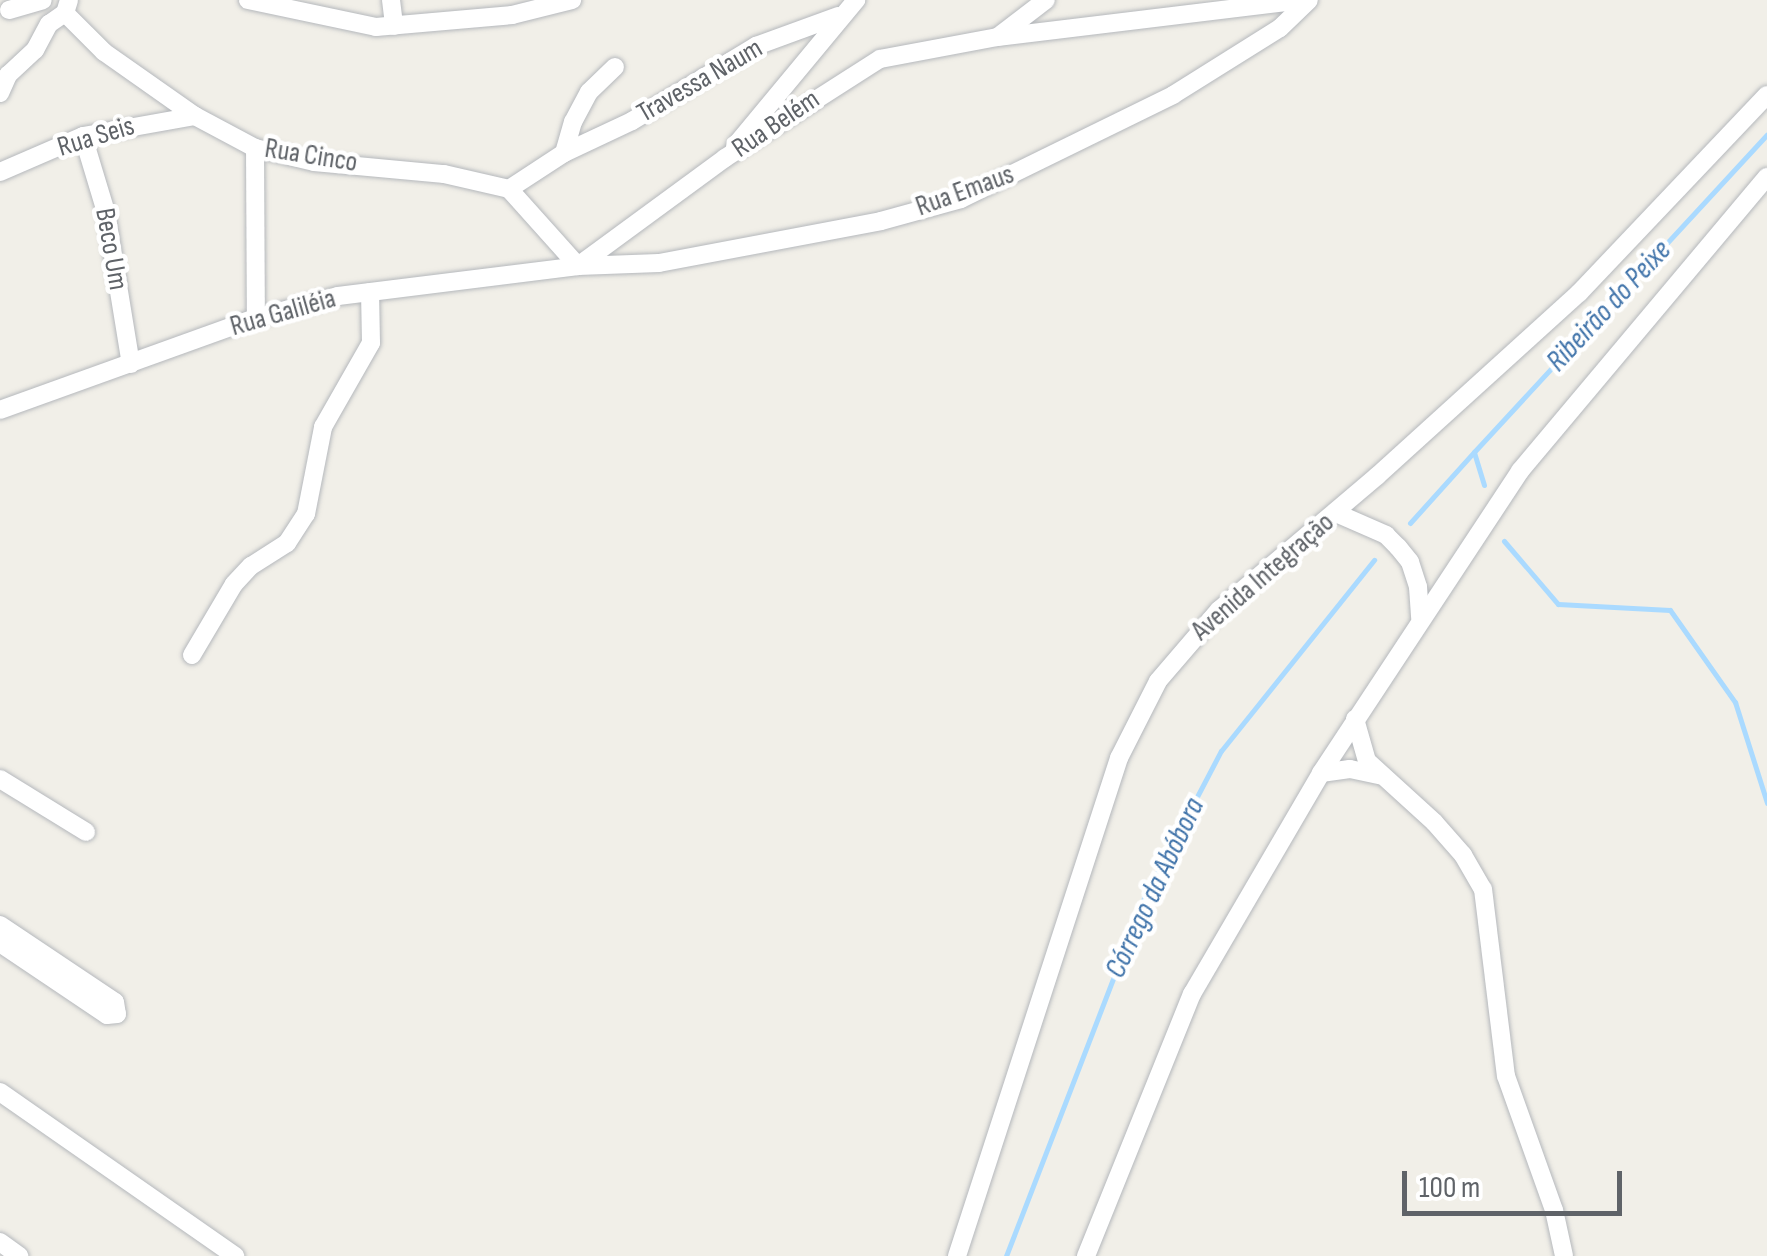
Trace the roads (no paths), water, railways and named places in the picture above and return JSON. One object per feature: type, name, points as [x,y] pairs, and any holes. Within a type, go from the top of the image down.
[{"type":"street","points":[[3,6],[42,0]]},
{"type":"street","points":[[248,0],[376,27],[512,15],[572,0]]},
{"type":"street","points":[[391,0],[394,26]]},
{"type":"street","points":[[726,158],[838,16],[856,0]]},
{"type":"street","points":[[998,37],[1046,0]]},
{"type":"street","name":"Rua Belém","points":[[578,266],[726,158],[880,59],[998,37],[1306,0]]},
{"type":"street","name":"Rua Emaus","points":[[578,266],[619,268],[759,246],[961,198],[1174,95],[1280,28],[1306,0]]},
{"type":"street","points":[[0,93],[8,74],[67,6]]},
{"type":"street","name":"Rua Cinco","points":[[67,6],[104,52],[195,116],[255,148],[314,162],[444,174],[509,189]]},
{"type":"street","name":"Travessa Naum","points":[[509,189],[564,152],[632,121],[756,46],[838,16]]},
{"type":"street","name":"Travessa Naum","points":[[564,152],[572,122],[590,92],[615,67]]},
{"type":"street","name":"Avenida Integração","points":[[957,1256],[1130,728],[1158,681],[1196,632],[1336,512],[1591,282],[1767,95]]},
{"type":"street","name":"Rua Seis","points":[[0,172],[83,136],[195,116]]},
{"type":"street","name":"Beco Um","points":[[83,136],[106,212],[131,364]]},
{"type":"street","points":[[255,148],[256,318]]},
{"type":"street","points":[[1086,1256],[1192,994],[1321,773],[1520,471],[1767,177]]},
{"type":"street","points":[[509,189],[578,266]]},
{"type":"street","name":"Rua Galiléia","points":[[0,410],[256,318],[370,292],[578,266]]},
{"type":"street","points":[[192,655],[234,584],[251,566],[287,543],[302,524],[324,427],[371,343],[370,292]]},
{"type":"street","points":[[1336,512],[1386,535],[1410,562],[1418,587],[1420,618]]},
{"type":"street","points":[[1356,719],[1366,761],[1434,822],[1463,854],[1484,889],[1506,1076],[1554,1210],[1564,1256]]},
{"type":"street","points":[[1321,773],[1350,769],[1379,775]]},
{"type":"street","points":[[0,778],[86,832]]},
{"type":"street","points":[[0,924],[115,1002],[116,1014],[107,1015],[0,942]]},
{"type":"street","points":[[0,1092],[235,1256]]},
{"type":"street","points":[[0,1242],[19,1256]]},
{"type":"waterway","name":"Ribeirão do Peixe","points":[[1484,485],[1474,452],[1767,134]]},
{"type":"waterway","name":"Córrego da Abóbora","points":[[1410,523],[1474,452]]},
{"type":"waterway","name":"Ribeirão do Peixe","points":[[1504,541],[1558,604],[1670,610],[1735,702],[1767,803]]},
{"type":"waterway","name":"Córrego da Abóbora","points":[[1006,1256],[1144,898],[1221,751],[1374,560]]}]
